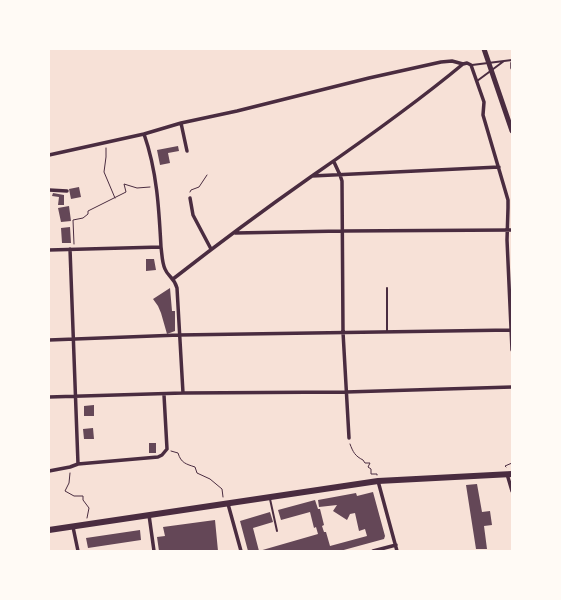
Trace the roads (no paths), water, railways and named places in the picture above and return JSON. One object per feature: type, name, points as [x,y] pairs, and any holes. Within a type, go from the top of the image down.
[{"type":"main road","points":[[484,49],[512,131]]},
{"type":"main road","points":[[49,530],[378,481],[509,474]]},
{"type":"street","points":[[49,155],[144,134],[181,123],[441,62],[452,61],[463,64],[467,63],[471,65],[484,102],[483,115],[508,200],[506,230],[512,350]]},
{"type":"street","points":[[174,279],[234,233],[430,91],[463,64]]},
{"type":"street","points":[[181,123],[187,151]]},
{"type":"street","points":[[144,134],[149,147],[156,181],[164,269],[174,279],[177,288],[183,393]]},
{"type":"street","points":[[334,162],[342,181],[343,332],[349,438]]},
{"type":"street","points":[[312,176],[498,167]]},
{"type":"street","points":[[49,190],[67,191]]},
{"type":"street","points":[[190,198],[193,215],[211,250]]},
{"type":"street","points":[[234,233],[512,230]]},
{"type":"street","points":[[49,250],[161,247]]},
{"type":"street","points":[[70,249],[78,464]]},
{"type":"street","points":[[49,340],[129,336],[512,330]]},
{"type":"street","points":[[49,397],[164,395],[183,393],[346,392],[512,387]]},
{"type":"street","points":[[49,471],[78,464],[158,458],[167,449],[164,395]]},
{"type":"street","points":[[509,474],[512,491]]},
{"type":"street","points":[[378,481],[397,551]]},
{"type":"street","points":[[228,504],[241,551]]},
{"type":"street","points":[[149,515],[154,551]]},
{"type":"street","points":[[73,527],[78,551]]},
{"type":"street","points":[[373,551],[396,545]]},
{"type":"lane","points":[[471,65],[512,60]]},
{"type":"lane","points":[[476,81],[504,61]]},
{"type":"lane","points":[[387,288],[387,331]]},
{"type":"lane","points":[[269,498],[277,530]]}]
